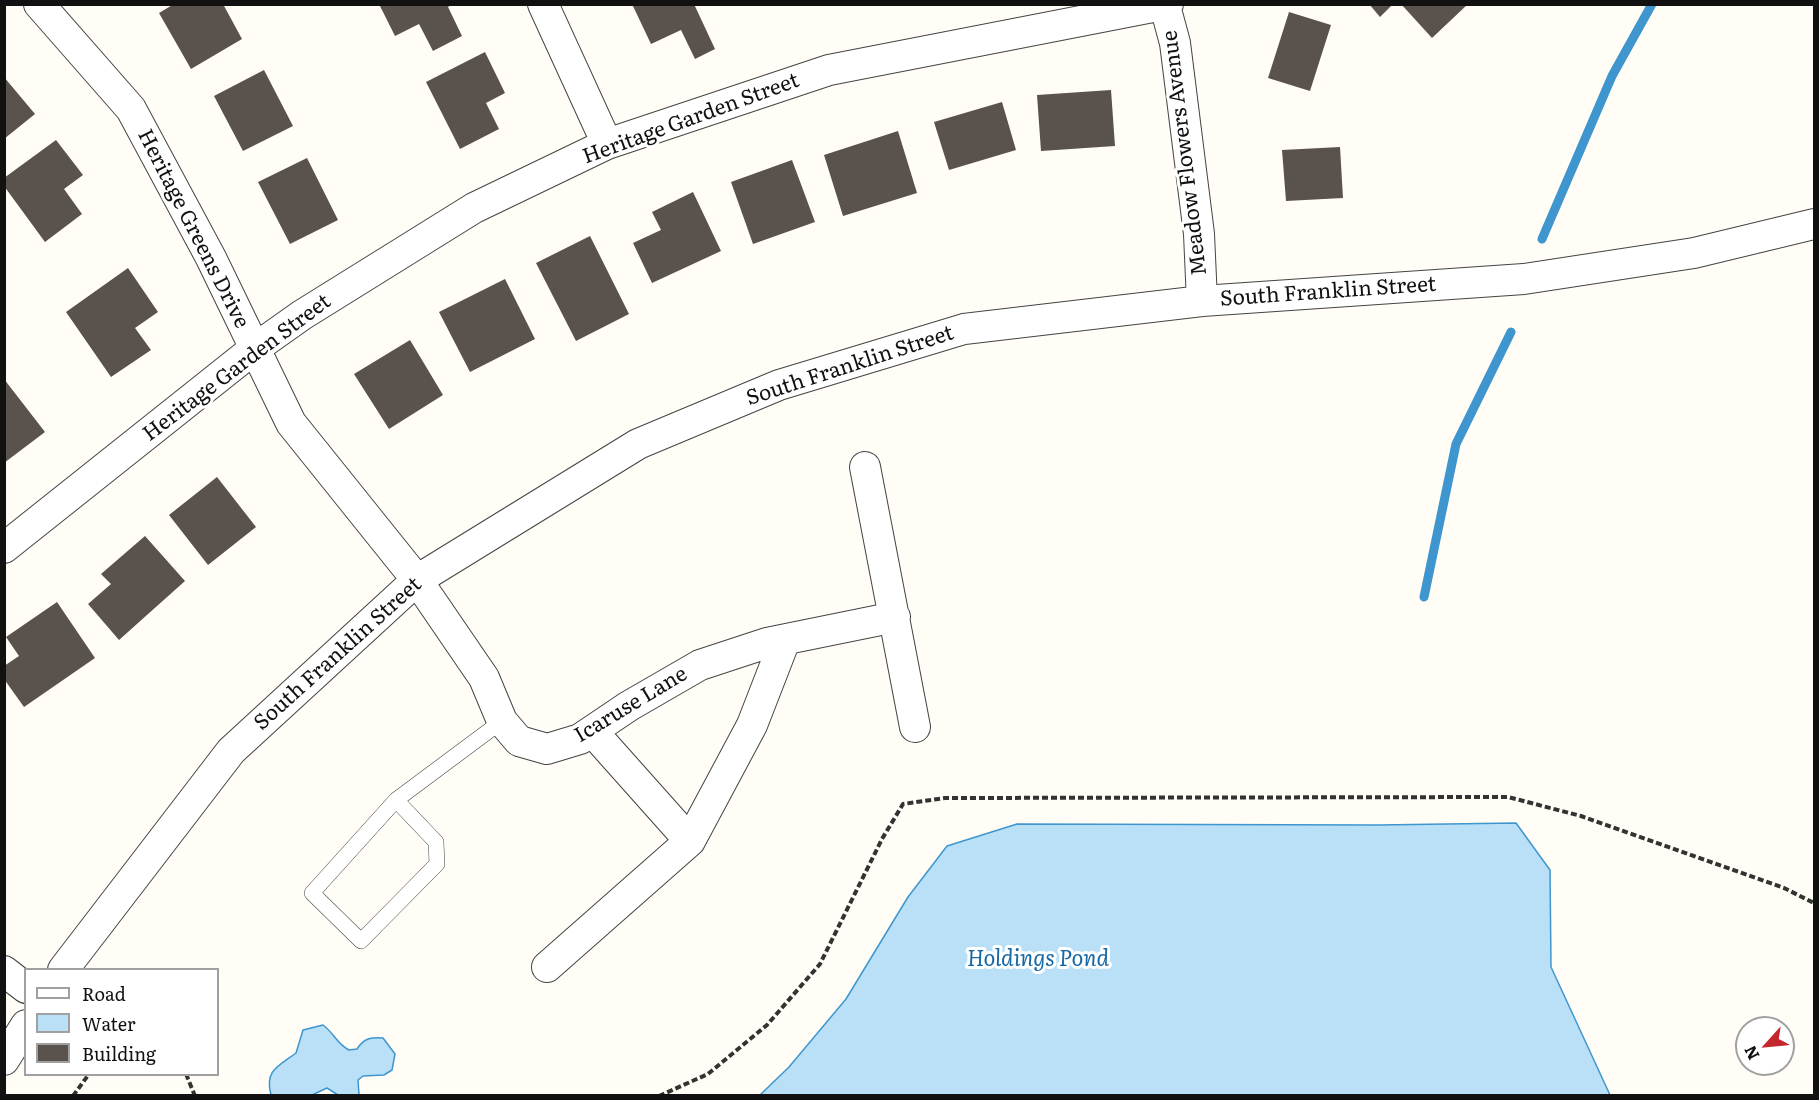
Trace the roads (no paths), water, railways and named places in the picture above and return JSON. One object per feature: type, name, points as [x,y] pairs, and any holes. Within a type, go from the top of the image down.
[{"type":"street","name":"Heritage Greens Drive","points":[[39,4],[131,109],[211,258],[291,423],[417,580]]},
{"type":"street","points":[[543,4],[607,144]]},
{"type":"street","name":"Heritage Garden Street","points":[[4,548],[302,315],[474,208],[607,144],[829,70],[1166,5]]},
{"type":"street","name":"Meadow Flowers Avenue","points":[[1166,5],[1175,43],[1199,234],[1202,300]]},
{"type":"street","name":"South Franklin Street","points":[[64,968],[231,751],[417,580],[638,444],[778,385],[964,329],[1202,300],[1524,279],[1694,254],[1815,224]]},
{"type":"street","points":[[865,467],[915,727]]},
{"type":"street","name":"Icaruse Lane","points":[[417,580],[484,678],[502,721],[519,741],[547,749],[580,739],[700,665],[785,640],[895,617]]},
{"type":"street","points":[[547,967],[690,841],[752,725],[785,640]]},
{"type":"street","points":[[592,731],[690,841]]},
{"type":"street","points":[[4,971],[24,986]]},
{"type":"street","points":[[4,1060],[24,1028]]},
{"type":"lane","points":[[396,800],[436,842],[437,864],[361,941],[312,892],[396,800],[502,721]]},
{"type":"water","name":"Holdings Pond","points":[[1516,823],[1550,870],[1551,967],[1610,1095],[760,1095],[789,1067],[846,999],[908,897],[947,846],[1017,824]]},
{"type":"water","points":[[323,1025],[341,1045],[349,1050],[357,1049],[362,1042],[368,1039],[383,1038],[395,1054],[392,1070],[384,1075],[363,1076],[358,1080],[359,1095],[338,1095],[327,1088],[312,1095],[271,1095],[269,1087],[271,1074],[296,1053],[303,1030]]},
{"type":"waterway","points":[[1542,239],[1612,76],[1652,4]]},
{"type":"waterway","points":[[1424,597],[1456,444],[1511,332]]}]
